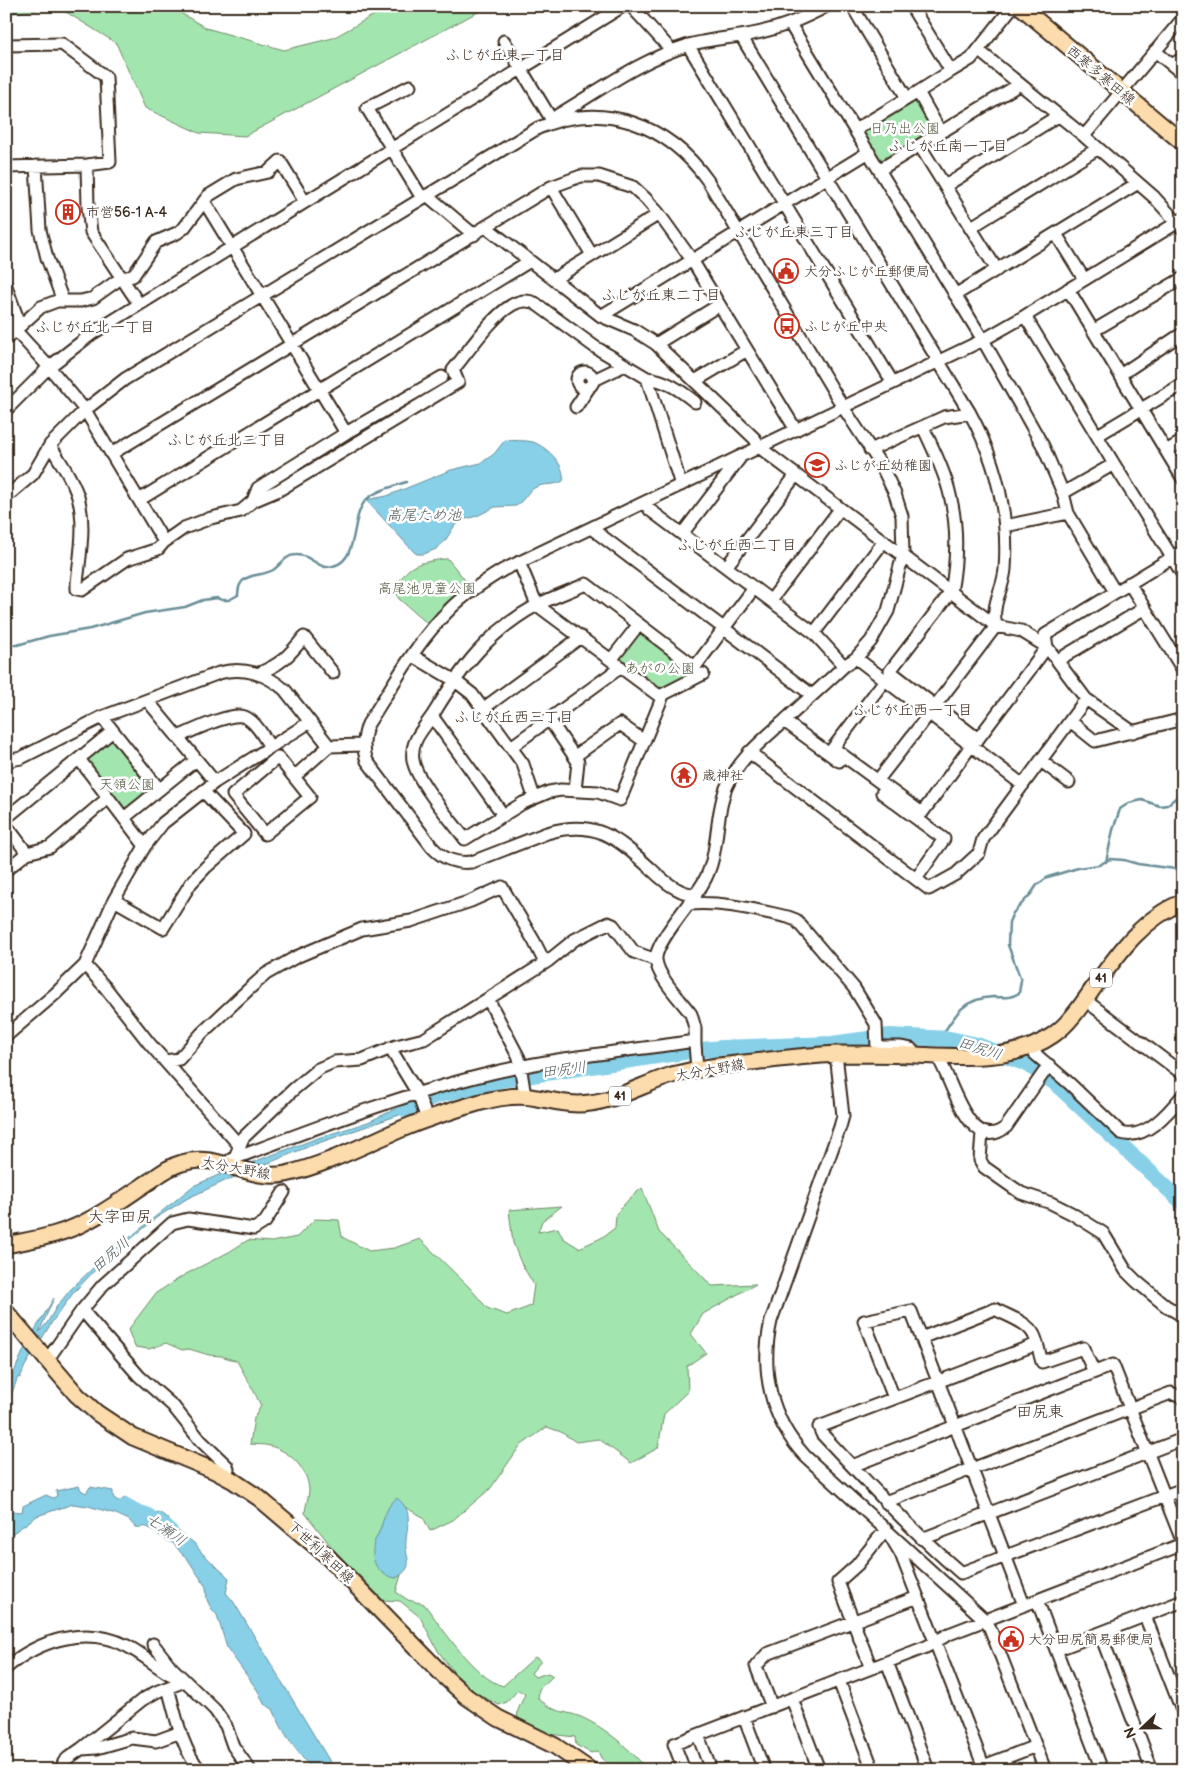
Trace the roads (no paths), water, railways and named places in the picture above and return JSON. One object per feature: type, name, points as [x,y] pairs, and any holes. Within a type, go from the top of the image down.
[{"type":"main road","name":"西寒多寒田線","points":[[1020,6],[1183,143]]},
{"type":"main road","name":"大分大野線","points":[[6,1246],[50,1236],[72,1228],[100,1214],[168,1169],[183,1162],[202,1160],[229,1163],[252,1173],[269,1176],[296,1172],[349,1152],[401,1129],[425,1114],[501,1098],[524,1090],[572,1104],[604,1101],[622,1096],[697,1064],[836,1054],[941,1056],[998,1054],[1023,1049],[1052,1035],[1063,1027],[1122,948],[1134,935],[1169,908],[1183,902]]},
{"type":"main road","name":"下世利寒田線","points":[[6,1312],[77,1395],[111,1423],[142,1441],[224,1475],[267,1504],[309,1540],[356,1585],[445,1677],[467,1697],[498,1718],[555,1746],[590,1770]]},
{"type":"street","points":[[6,410],[49,367],[92,333],[623,6]]},
{"type":"street","points":[[631,6],[672,51]]},
{"type":"street","points":[[553,122],[558,115],[609,84],[651,60],[672,51],[712,39],[771,30],[790,24],[827,6]]},
{"type":"street","points":[[852,6],[940,133]]},
{"type":"street","points":[[911,6],[951,71]]},
{"type":"street","points":[[855,130],[971,59],[1013,6]]},
{"type":"street","points":[[1084,136],[1183,20]]},
{"type":"street","points":[[790,24],[983,340],[1043,446],[1063,493],[1068,513],[1115,592]]},
{"type":"street","points":[[741,36],[970,413],[985,443],[994,467],[1005,526],[1005,572],[995,610],[996,626],[878,780]]},
{"type":"street","points":[[504,41],[553,122]]},
{"type":"street","points":[[6,45],[62,44],[106,77],[110,162],[6,167]]},
{"type":"street","points":[[688,45],[893,383]]},
{"type":"street","points":[[914,1055],[911,1049],[877,1047],[876,1026],[854,988],[796,920],[732,906],[692,900],[670,885],[625,845],[613,837],[587,829],[559,829],[472,862],[453,862],[438,853],[374,772],[367,761],[363,745],[364,733],[368,724],[432,629],[451,608],[490,578],[519,562],[983,340],[1181,223],[1084,136],[978,50]]},
{"type":"street","points":[[1155,51],[1183,74]]},
{"type":"street","points":[[1172,65],[1183,58]]},
{"type":"street","points":[[879,170],[1020,84]]},
{"type":"street","points":[[410,86],[368,108],[392,148],[425,196],[474,234]]},
{"type":"street","points":[[6,497],[33,474],[50,444],[85,410],[125,379],[519,138],[553,122],[583,116],[613,118],[638,124],[662,136],[685,153],[700,169],[843,407],[881,465],[902,516],[902,555],[888,611],[871,641],[856,658],[844,666],[749,752],[732,775],[720,809],[710,869],[692,900],[656,953],[658,967],[664,979],[692,1018],[697,1064]]},
{"type":"street","points":[[945,186],[1058,116]]},
{"type":"street","points":[[920,146],[996,270]]},
{"type":"street","points":[[970,228],[1097,149]]},
{"type":"street","points":[[601,316],[869,152]]},
{"type":"street","points":[[6,339],[41,307],[50,303],[81,301],[93,298],[122,278],[129,278],[134,275],[156,242],[184,228],[204,201],[231,182],[268,172],[280,161],[306,202]]},
{"type":"street","points":[[87,164],[88,207],[91,232],[139,304]]},
{"type":"street","points":[[36,166],[40,230],[47,258],[63,301]]},
{"type":"street","points":[[111,454],[551,187],[582,176],[599,176],[633,187],[659,214],[692,260],[796,430]]},
{"type":"street","points":[[955,295],[1138,183]]},
{"type":"street","points":[[551,187],[592,256]]},
{"type":"street","points":[[204,201],[346,433]]},
{"type":"street","points":[[554,279],[659,214]]},
{"type":"street","points":[[486,227],[601,316],[634,330],[656,344],[755,439],[759,448],[996,626],[1020,631],[1047,647],[1086,699],[1133,732]]},
{"type":"street","points":[[1056,234],[1084,279]]},
{"type":"street","points":[[139,500],[530,261]]},
{"type":"street","points":[[1093,331],[1183,278]]},
{"type":"street","points":[[6,286],[16,314],[16,331]]},
{"type":"street","points":[[1068,289],[1183,479]]},
{"type":"street","points":[[50,444],[76,490],[80,503],[82,543],[77,589],[82,590],[127,559],[158,549],[164,542],[184,528],[211,518],[241,511],[253,501],[279,490],[458,382],[454,370],[499,314],[518,302],[535,303],[625,365],[647,378],[657,379],[678,388],[695,402]]},
{"type":"street","points":[[656,344],[719,305]]},
{"type":"street","points":[[1026,316],[1183,575]]},
{"type":"street","points":[[6,321],[10,320],[16,331],[85,410],[164,542]]},
{"type":"street","points":[[1120,375],[1183,333]]},
{"type":"street","points":[[695,381],[747,350]]},
{"type":"street","points":[[576,407],[596,378],[625,365]]},
{"type":"street","points":[[253,501],[258,488],[346,433],[442,377]]},
{"type":"street","points":[[647,378],[681,485]]},
{"type":"street","points":[[1098,435],[1183,384]]},
{"type":"street","points":[[870,450],[944,417],[970,413]]},
{"type":"street","points":[[923,426],[946,480],[954,517],[956,545],[951,592],[890,671],[972,746],[1023,785]]},
{"type":"street","points":[[1166,451],[1183,441]]},
{"type":"street","points":[[682,534],[742,455]]},
{"type":"street","points":[[1063,493],[1114,464]]},
{"type":"street","points":[[726,567],[796,475]]},
{"type":"street","points":[[645,502],[650,510],[814,634],[844,666]]},
{"type":"street","points":[[771,600],[840,509]]},
{"type":"street","points":[[1005,526],[1068,513]]},
{"type":"street","points":[[591,528],[812,695]]},
{"type":"street","points":[[814,634],[884,541]]},
{"type":"street","points":[[856,658],[885,680],[978,739],[1047,647],[1045,635],[1183,551]]},
{"type":"street","points":[[519,562],[537,605],[662,698],[620,800],[598,792],[561,790],[534,797],[465,839],[415,770],[413,747],[417,736],[454,680],[486,642],[507,624],[537,605],[586,584],[695,667],[754,588]]},
{"type":"street","points":[[1129,583],[1183,670]]},
{"type":"street","points":[[1058,660],[1145,608]]},
{"type":"street","points":[[511,747],[549,719],[616,664],[639,624]]},
{"type":"street","points":[[257,674],[288,657],[304,637],[333,673]]},
{"type":"street","points":[[484,708],[581,638]]},
{"type":"street","points":[[413,656],[454,680],[472,694],[523,764],[534,797]]},
{"type":"street","points":[[6,762],[21,758],[102,716],[227,671],[240,670],[268,678],[285,690],[329,746]]},
{"type":"street","points":[[660,696],[703,674]]},
{"type":"street","points":[[885,680],[833,748],[922,813],[972,746]]},
{"type":"street","points":[[749,752],[929,889],[956,874],[979,853],[983,839],[1086,699]]},
{"type":"street","points":[[147,700],[215,782]]},
{"type":"street","points":[[178,737],[238,715],[246,717],[258,729],[270,747]]},
{"type":"street","points":[[102,716],[159,790]]},
{"type":"street","points":[[432,716],[504,816]]},
{"type":"street","points":[[549,719],[578,762],[575,790]]},
{"type":"street","points":[[1070,721],[1095,740],[1183,719]]},
{"type":"street","points":[[784,720],[944,840],[916,879]]},
{"type":"street","points":[[6,1036],[55,994],[85,965],[114,900],[145,846],[163,823],[215,782],[310,722]]},
{"type":"street","points":[[574,756],[620,724],[644,741]]},
{"type":"street","points":[[6,818],[113,731]]},
{"type":"street","points":[[294,777],[329,746],[363,745]]},
{"type":"street","points":[[278,758],[294,777],[310,796],[265,834],[233,795],[278,758]]},
{"type":"street","points":[[78,759],[145,846]]},
{"type":"street","points":[[124,818],[196,760]]},
{"type":"street","points":[[1041,761],[1069,782]]},
{"type":"street","points":[[114,900],[163,928],[191,883],[206,867],[244,834],[203,791]]},
{"type":"street","points":[[6,870],[27,853],[50,847],[108,798]]},
{"type":"street","points":[[6,825],[27,853]]},
{"type":"street","points":[[165,1061],[179,1059],[206,1029],[266,974],[296,957],[362,929],[411,921],[471,902],[502,887],[545,963]]},
{"type":"street","points":[[229,1163],[243,1138],[318,1069],[334,1062],[366,1059],[390,1048],[424,1039],[545,963],[569,944],[608,923],[613,925],[634,952],[656,960]]},
{"type":"street","points":[[85,965],[239,1146]]},
{"type":"street","points":[[488,999],[519,1058],[524,1090]]},
{"type":"street","points":[[1085,1000],[1183,1074]]},
{"type":"street","points":[[229,1163],[351,1115],[448,1084],[520,1067],[695,1042]]},
{"type":"street","points":[[390,1048],[418,1094],[425,1114]]},
{"type":"street","points":[[1023,1049],[1049,1065],[1121,1134],[1128,1136],[1141,1132],[1154,1124],[1172,1109],[1183,1095]]},
{"type":"street","points":[[836,1054],[843,1116],[771,1321],[766,1351],[767,1374],[776,1413],[796,1446],[810,1462],[986,1620],[1045,1770]]},
{"type":"street","points":[[941,1056],[941,1063],[962,1111],[982,1132],[990,1134],[999,1132],[1006,1127],[1049,1065]]},
{"type":"street","points":[[982,1132],[980,1160],[984,1167],[1021,1193],[1051,1203],[1088,1222],[1103,1233],[1131,1276],[1148,1292],[1183,1316]]},
{"type":"street","points":[[45,1356],[92,1296],[116,1272],[172,1223],[183,1219],[194,1219],[254,1229],[265,1222],[284,1192]]},
{"type":"street","points":[[921,1338],[995,1309],[1023,1323],[1031,1330],[1035,1336],[1042,1362],[1083,1348],[1094,1372]]},
{"type":"street","points":[[82,1310],[139,1376],[173,1406],[206,1447],[227,1466],[228,1469],[224,1475]]},
{"type":"street","points":[[894,1398],[864,1321],[910,1311],[1024,1605]]},
{"type":"street","points":[[1036,1344],[819,1427],[822,1434],[885,1502],[922,1539],[961,1573],[1183,1489]]},
{"type":"street","points":[[684,1770],[674,1744],[926,1647],[948,1634],[1183,1544],[1113,1365],[852,1466]]},
{"type":"street","points":[[885,1502],[1171,1393],[1183,1398]]},
{"type":"street","points":[[922,1539],[1183,1438]]},
{"type":"street","points":[[886,1529],[901,1554],[936,1642],[980,1768],[1036,1746]]},
{"type":"street","points":[[871,1668],[838,1582],[857,1565],[886,1529]]},
{"type":"street","points":[[772,1707],[756,1666],[767,1654],[918,1597]]},
{"type":"street","points":[[1036,1600],[1102,1770]]},
{"type":"street","points":[[1056,1650],[1183,1601]]},
{"type":"street","points":[[1145,1616],[1183,1713]]},
{"type":"street","points":[[1100,1633],[1152,1770]]},
{"type":"street","points":[[6,1668],[47,1642],[70,1637],[95,1636],[128,1646],[173,1678],[185,1682]]},
{"type":"street","points":[[153,1644],[185,1682],[211,1705],[226,1726],[231,1742],[250,1770]]},
{"type":"street","points":[[887,1662],[928,1770]]},
{"type":"street","points":[[839,1681],[873,1770]]},
{"type":"street","points":[[61,1770],[64,1762],[142,1700],[151,1694],[185,1682]]},
{"type":"street","points":[[168,1688],[188,1752],[200,1770]]},
{"type":"street","points":[[792,1699],[820,1770]]},
{"type":"street","points":[[744,1717],[764,1770]]},
{"type":"street","points":[[81,1750],[98,1748],[135,1738],[156,1741],[181,1732]]},
{"type":"street","points":[[698,1735],[711,1770]]},
{"type":"water","name":"高尾ため池","points":[[505,440],[533,442],[544,448],[559,463],[562,469],[563,481],[536,487],[516,506],[495,507],[477,516],[462,520],[455,525],[445,541],[436,549],[424,554],[414,552],[366,500],[387,496],[451,470],[481,463],[494,454]]},
{"type":"water","points":[[415,1100],[417,1107],[402,1114],[310,1146],[225,1181],[188,1198],[156,1218],[100,1265],[74,1292],[52,1322],[25,1366],[20,1378],[18,1377],[10,1398],[6,1417],[6,1393],[17,1365],[26,1345],[54,1298],[39,1332],[71,1289],[96,1265],[193,1186],[318,1138],[368,1122]]},
{"type":"water","points":[[79,1486],[86,1493],[90,1487],[113,1491],[113,1497],[118,1501],[125,1497],[141,1506],[147,1519],[152,1519],[155,1513],[159,1512],[229,1578],[226,1593],[233,1601],[335,1770],[313,1770],[295,1748],[273,1709],[264,1704],[258,1691],[227,1648],[217,1615],[207,1600],[206,1587],[187,1558],[173,1543],[147,1527],[135,1527],[129,1520],[116,1514],[73,1504],[37,1516],[6,1538],[6,1514],[12,1511],[22,1512],[23,1506],[46,1495],[53,1498],[57,1496],[56,1491]]},
{"type":"water","points":[[397,1498],[408,1513],[406,1547],[408,1566],[396,1578],[384,1574],[376,1566],[373,1550],[387,1510]]},
{"type":"waterway","points":[[6,645],[17,645],[49,636],[90,629],[145,613],[185,607],[203,600],[217,598],[229,600],[238,595],[239,587],[245,579],[273,570],[292,555],[304,556],[325,567],[337,565],[349,551],[353,541],[357,518],[366,500],[380,491],[406,482]]},
{"type":"waterway","points":[[1106,862],[1120,809],[1129,803],[1142,800],[1160,806],[1167,805],[1183,792]]},
{"type":"waterway","points":[[940,1039],[955,1016],[967,1005],[983,998],[1009,997],[1019,993],[1021,980],[1008,945],[1009,922],[1013,913],[1037,885],[1048,877],[1078,868],[1099,865],[1110,859],[1183,870]]},
{"type":"waterway","name":"田尻川","points":[[405,1109],[435,1096],[499,1080],[690,1051],[832,1044],[890,1036],[950,1039],[977,1045],[1027,1064],[1054,1082],[1183,1203]]},
{"type":"waterway","name":"七瀬川","points":[[123,1508],[146,1515],[170,1531]]},
{"type":"place","name":"市営56-1 A-4","points":[[68,212]]},
{"type":"place","name":"大分ふじが丘郵便局","points":[[786,271]]},
{"type":"place","name":"ふじが丘中央","points":[[787,326]]},
{"type":"place","name":"ふじが丘幼稚園","points":[[817,465]]},
{"type":"place","name":"歳神社","points":[[684,775]]},
{"type":"place","name":"大分田尻簡易郵便局","points":[[1011,1639]]},
{"type":"district","name":"ふじが丘東一丁目","points":[[505,55]]},
{"type":"district","name":"ふじが丘南一丁目","points":[[948,146]]},
{"type":"district","name":"ふじが丘東三丁目","points":[[794,232]]},
{"type":"district","name":"ふじが丘東二丁目","points":[[661,295]]},
{"type":"district","name":"ふじが丘北一丁目","points":[[95,327]]},
{"type":"district","name":"ふじが丘北二丁目","points":[[227,440]]},
{"type":"district","name":"ふじが丘西二丁目","points":[[737,545]]},
{"type":"district","name":"ふじが丘西一丁目","points":[[913,710]]},
{"type":"district","name":"ふじが丘西三丁目","points":[[514,717]]},
{"type":"district","name":"大字田尻","points":[[120,1217]]},
{"type":"district","name":"田尻東","points":[[1040,1412]]},
{"type":"park label","name":"日乃出公園","points":[[905,128]]},
{"type":"park label","name":"高尾池児童公園","points":[[427,588]]},
{"type":"park label","name":"あがの公園","points":[[660,668]]},
{"type":"park label","name":"天領公園","points":[[127,784]]}]
